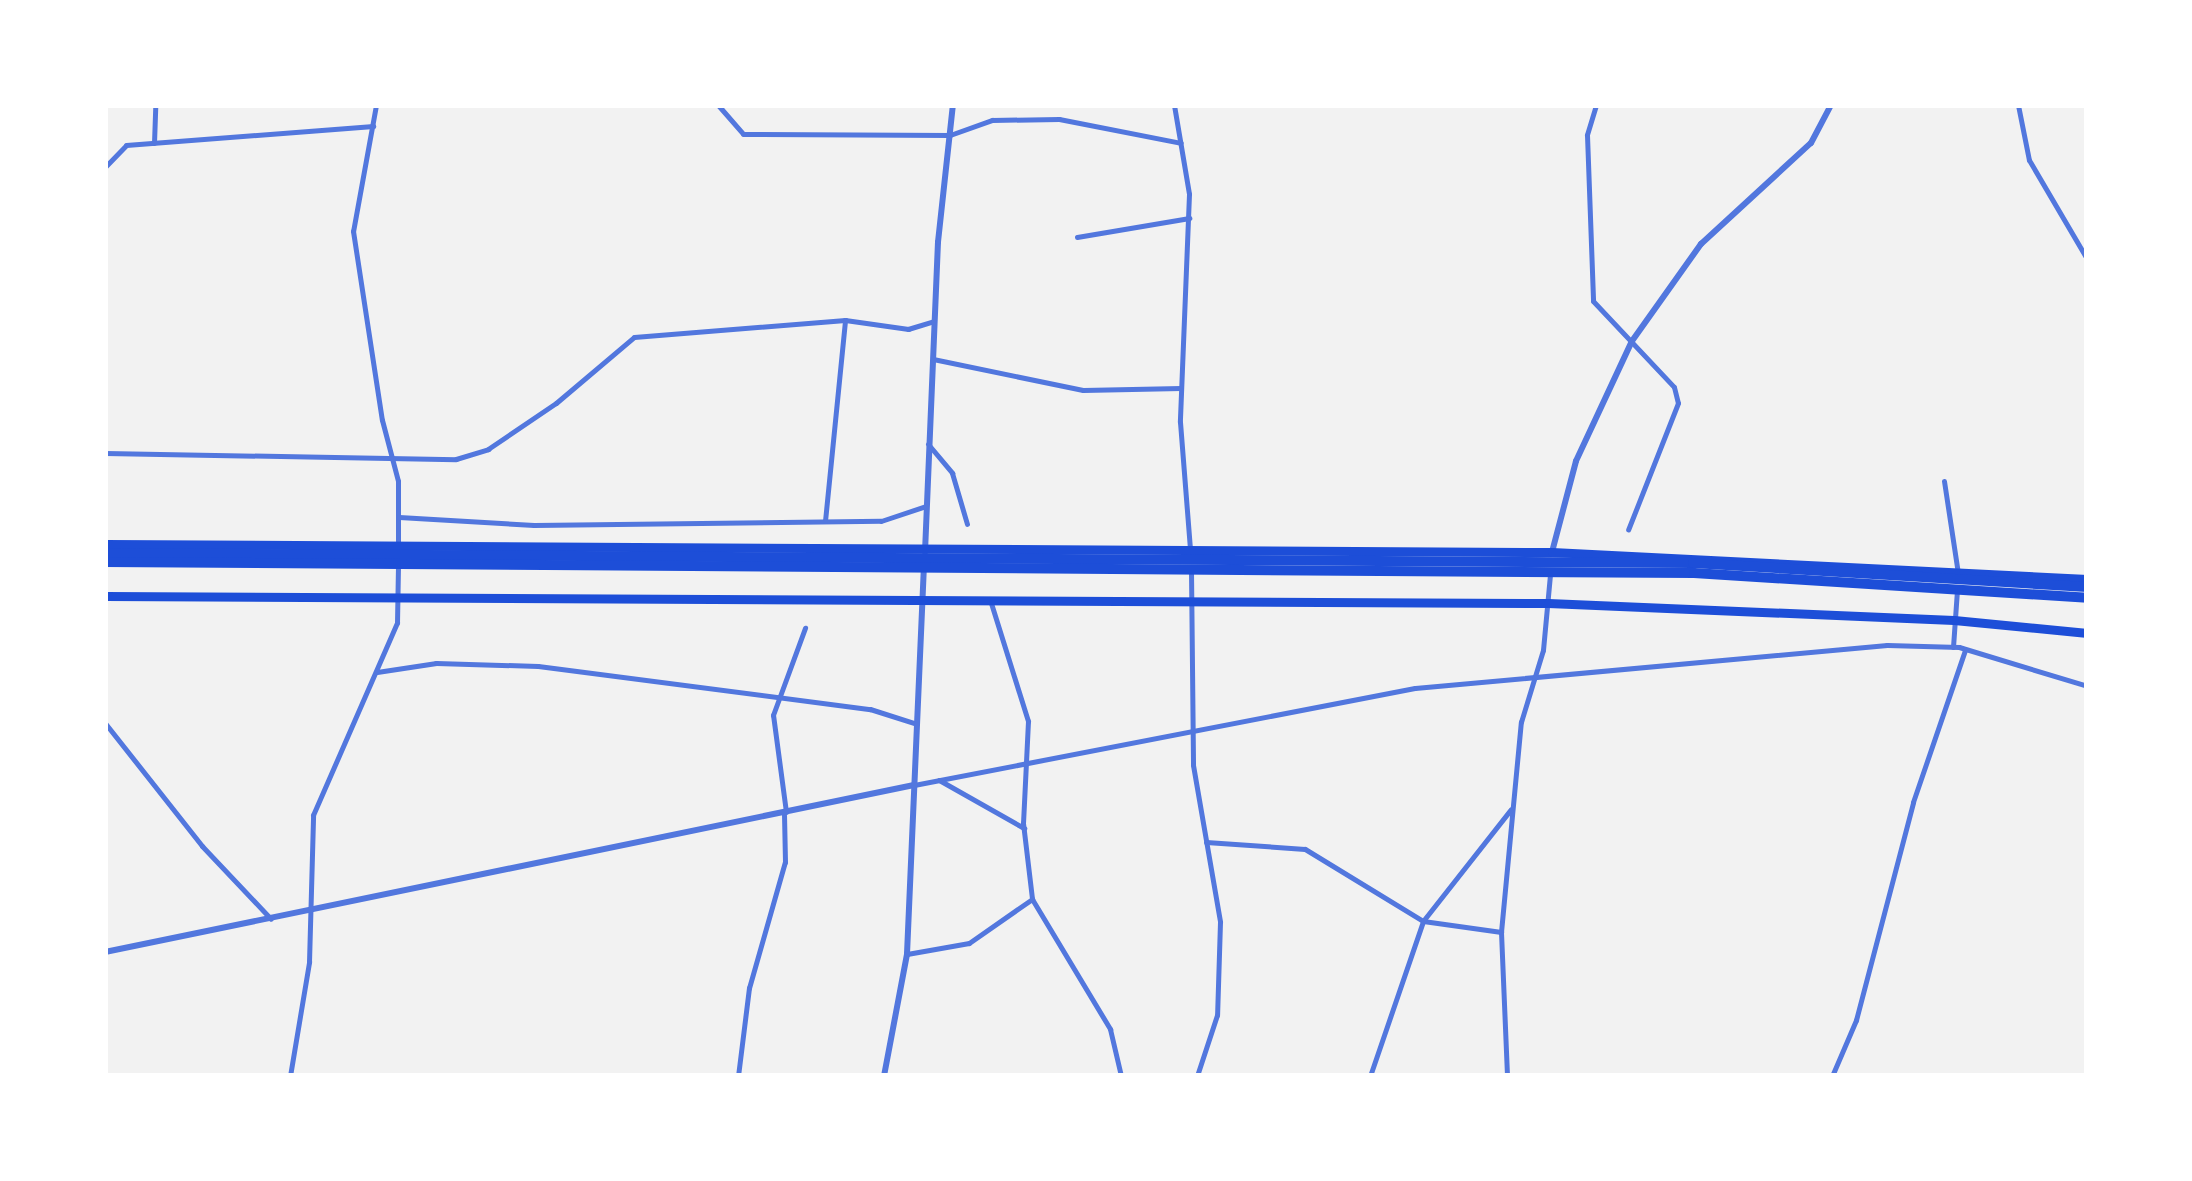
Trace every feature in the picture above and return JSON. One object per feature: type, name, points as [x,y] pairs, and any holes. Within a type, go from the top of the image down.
[{"type":"highway","points":[[105,544],[1552,552],[1959,568],[2087,579]]},
{"type":"highway","points":[[105,554],[1693,563],[2087,587]]},
{"type":"highway","points":[[105,562],[1694,573],[2087,598]]},
{"type":"highway","points":[[105,596],[1192,605],[1548,603],[1954,620],[2087,632]]},
{"type":"street","points":[[154,143],[155,105]]},
{"type":"street","points":[[290,1076],[310,962],[306,911],[313,814],[398,623],[399,517],[393,458],[353,231],[376,105]]},
{"type":"street","points":[[718,105],[744,134],[950,135],[992,120],[1059,119],[1181,143]]},
{"type":"street","points":[[884,1076],[906,954],[932,358],[953,105]]},
{"type":"street","points":[[1174,105],[1188,218],[1182,388],[1192,605],[1192,731],[1220,922],[1217,1015],[1197,1076]]},
{"type":"street","points":[[1596,105],[1586,135],[1593,301],[1674,387],[1678,403],[1628,530]]},
{"type":"street","points":[[1507,1076],[1501,932],[1521,722],[1537,675],[1552,552],[1576,462],[1632,341],[1701,244],[1811,143],[1830,105]]},
{"type":"street","points":[[2018,105],[2029,160],[2087,259]]},
{"type":"street","points":[[105,168],[116,150],[154,143],[373,126]]},
{"type":"street","points":[[1077,237],[1188,218]]},
{"type":"street","points":[[105,454],[456,459],[488,449],[556,403],[634,336],[846,320],[908,329],[934,322]]},
{"type":"street","points":[[825,521],[846,320]]},
{"type":"street","points":[[932,358],[1083,390],[1182,388]]},
{"type":"street","points":[[928,444],[952,473],[967,524]]},
{"type":"street","points":[[1944,481],[1959,568],[1953,647]]},
{"type":"street","points":[[399,517],[534,524],[881,521],[926,506]]},
{"type":"street","points":[[991,603],[1028,721],[1024,828],[1032,899],[1110,1029],[1121,1076]]},
{"type":"street","points":[[738,1076],[749,988],[785,862],[775,698],[805,628]]},
{"type":"street","points":[[105,952],[914,785],[1415,688],[1888,645],[1953,647],[2087,686]]},
{"type":"street","points":[[1832,1076],[1856,1020],[1913,802],[1965,650]]},
{"type":"street","points":[[377,672],[436,663],[538,666],[870,709],[918,724]]},
{"type":"street","points":[[105,723],[202,846],[271,918]]},
{"type":"street","points":[[939,780],[1024,828]]},
{"type":"street","points":[[1370,1076],[1423,921],[1513,806]]},
{"type":"street","points":[[1206,842],[1304,849],[1423,921],[1501,932]]},
{"type":"street","points":[[906,954],[969,943],[1032,899]]}]
